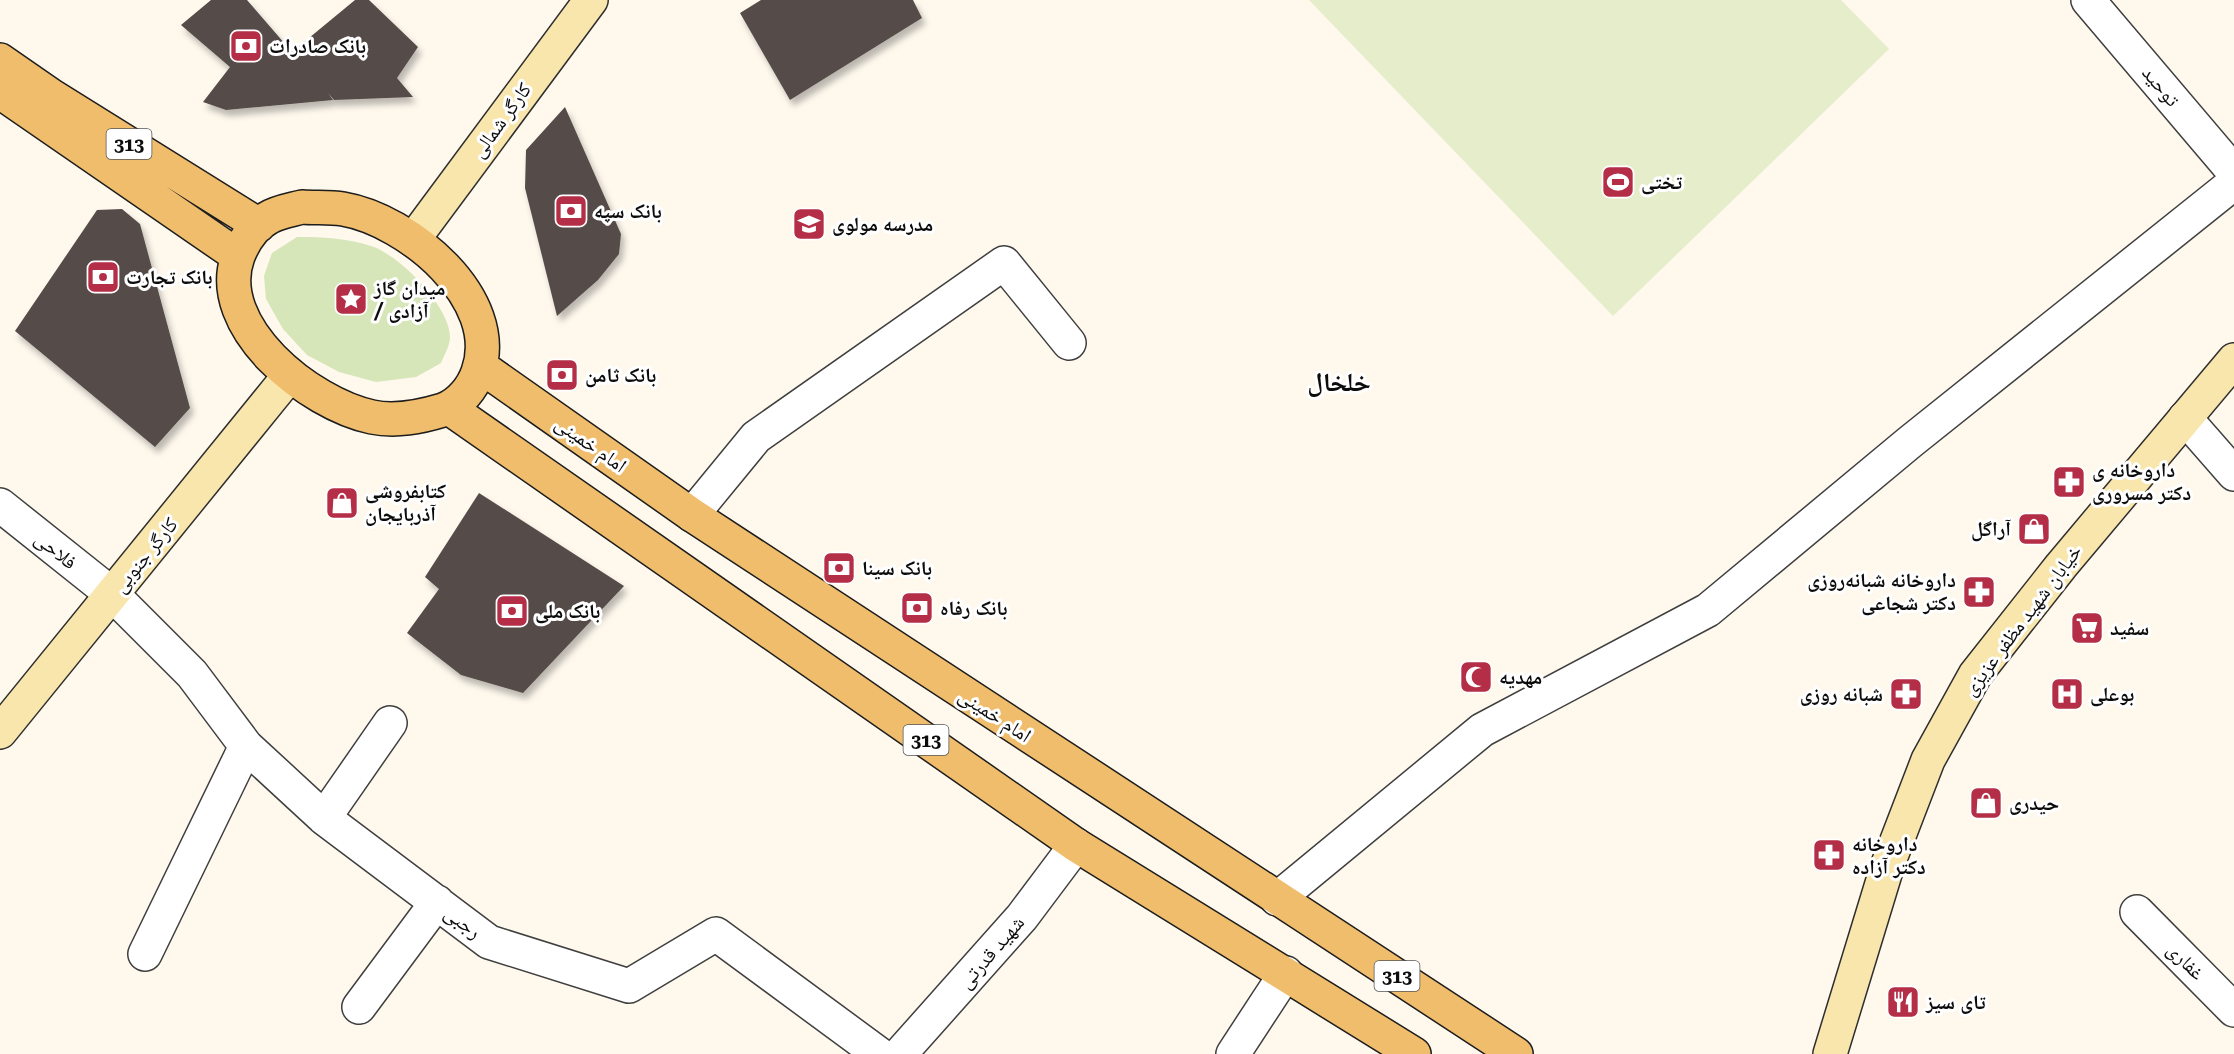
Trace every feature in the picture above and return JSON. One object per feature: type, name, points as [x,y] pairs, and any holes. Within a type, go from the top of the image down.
[{"type":"main road","name":"313","points":[[0,60],[52,96],[260,225]]},
{"type":"main road","name":"313","points":[[0,92],[238,256]]},
{"type":"main road","points":[[302,207],[344,209],[388,224],[413,240],[427,250],[459,282],[479,319],[484,355],[473,386],[449,408],[415,418],[372,417],[330,402],[289,376],[258,343],[238,306],[233,270],[244,239],[268,217],[302,207]]},
{"type":"main road","name":"امام خمینی","points":[[480,366],[692,515],[1516,1054]]},
{"type":"main road","name":"313","points":[[449,408],[1076,845],[1414,1054]]},
{"type":"street","name":"کارگر شمالی","points":[[413,240],[591,0]]},
{"type":"street","name":"توحید","points":[[2088,0],[2234,172]]},
{"type":"street","points":[[1277,899],[1482,729],[1708,610],[1910,442],[2234,183]]},
{"type":"street","points":[[692,515],[756,437],[1004,263],[1069,343]]},
{"type":"street","name":"خیابان شهید مظفر عزیزی","points":[[1830,1054],[1888,864],[1928,760],[1975,675],[2061,566],[2234,360]]},
{"type":"street","name":"کارگر جنوبی","points":[[0,732],[289,376]]},
{"type":"street","points":[[2185,418],[2234,474]]},
{"type":"street","name":"فلاحی","points":[[0,505],[113,595]]},
{"type":"street","name":"رجبی","points":[[113,595],[192,674],[246,746],[324,818],[489,942],[629,986],[716,934],[879,1054]]},
{"type":"street","points":[[324,818],[390,723]]},
{"type":"street","points":[[145,954],[246,746]]},
{"type":"street","name":"شهید قدرتی","points":[[900,1054],[1022,917],[1076,845]]},
{"type":"street","points":[[359,1007],[437,902]]},
{"type":"street","name":"غفاری","points":[[2137,912],[2234,1010]]},
{"type":"street","points":[[1233,1054],[1286,973]]},
{"type":"green space","name":"تختی","points":[[1309,0],[1841,0],[1889,49],[1613,316]]},
{"type":"green space","points":[[297,237],[334,238],[371,246],[395,259],[408,270],[432,297],[448,325],[450,340],[441,363],[416,377],[376,382],[339,372],[307,355],[283,329],[266,299],[264,276],[272,253]]},
{"type":"building","points":[[211,0],[247,0],[292,52],[355,0],[369,0],[418,47],[397,78],[413,97],[334,100],[328,93],[333,100],[226,110],[203,102],[230,67],[181,25]]},
{"type":"building","points":[[761,0],[913,0],[922,18],[790,100],[740,13]]},
{"type":"building","name":"بانک سپه","points":[[565,107],[621,234],[619,254],[598,280],[557,316],[525,188],[526,150]]},
{"type":"building","name":"بانک تجارت","points":[[122,209],[140,224],[190,408],[155,447],[15,331],[97,210]]},
{"type":"building","name":"بانک ملی","points":[[479,493],[624,586],[523,693],[461,675],[407,633],[439,589],[425,577]]},
{"type":"place","name":"بانک صادرات","points":[[246,46]]},
{"type":"place","name":"تختی","points":[[1618,182]]},
{"type":"place","name":"بانک سپه","points":[[571,211]]},
{"type":"place","name":"مدرسه مولوی","points":[[809,224]]},
{"type":"place","name":"بانک تجارت","points":[[103,277]]},
{"type":"place","name":"میدان گاز / آزادی","points":[[351,299]]},
{"type":"place","name":"بانک ثامن","points":[[562,375]]},
{"type":"place","name":"داروخانه ی دکتر مسروری","points":[[2069,482]]},
{"type":"place","name":"کتابفروشی آذربایجان","points":[[342,503]]},
{"type":"place","name":"آراگل","points":[[2034,529]]},
{"type":"place","name":"بانک سینا","points":[[839,568]]},
{"type":"place","name":"داروخانه شبانه‌روزی دکتر شجاعی","points":[[1979,592]]},
{"type":"place","name":"بانک رفاه","points":[[917,608]]},
{"type":"place","name":"بانک ملی","points":[[512,611]]},
{"type":"place","name":"سفید","points":[[2087,628]]},
{"type":"place","name":"مهدیه","points":[[1476,677]]},
{"type":"place","name":"شبانه روزی","points":[[1906,694]]},
{"type":"place","name":"بوعلی","points":[[2067,694]]},
{"type":"place","name":"حیدری","points":[[1986,803]]},
{"type":"place","name":"داروخانه دکتر آزاده","points":[[1829,855]]},
{"type":"place","name":"تای سیز","points":[[1903,1002]]},
{"type":"district","name":"خلخال","points":[[1339,382]]}]
